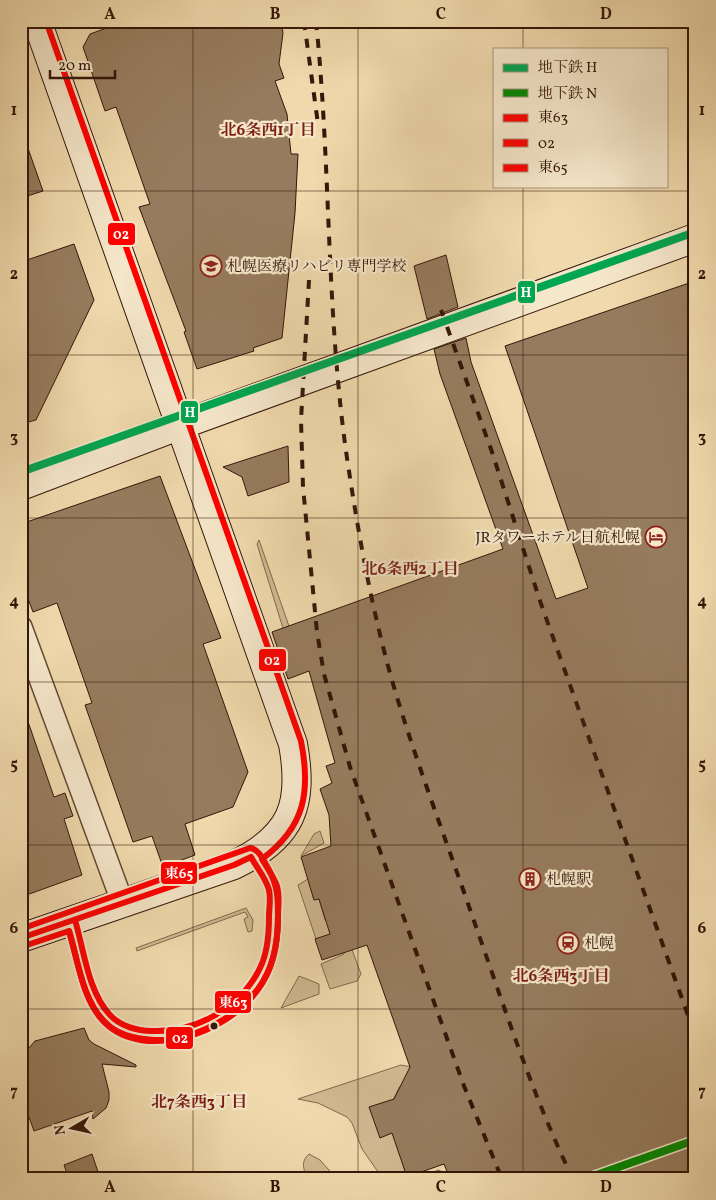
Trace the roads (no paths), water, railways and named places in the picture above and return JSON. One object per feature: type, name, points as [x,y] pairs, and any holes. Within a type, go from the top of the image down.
[{"type":"street","points":[[21,938],[234,865],[258,852],[276,836],[286,822],[294,807],[298,787],[293,744],[36,21]]},
{"type":"street","points":[[21,486],[180,425],[695,238]]},
{"type":"street","points":[[21,628],[123,904]]},
{"type":"railway","points":[[304,21],[318,124]]},
{"type":"railway","points":[[316,21],[321,76],[335,349],[340,404],[356,518],[367,577],[396,694],[424,779],[520,1051],[558,1148],[573,1179]]},
{"type":"railway","points":[[309,280],[301,420],[303,487],[317,632],[324,674],[350,767],[464,1086],[502,1179]]},
{"type":"railway","points":[[441,310],[492,452],[540,601],[695,1035]]},
{"type":"metro line","name":"H","points":[[21,472],[695,232]]},
{"type":"metro line","name":"N","points":[[585,1179],[695,1140]]},
{"type":"place","name":"札幌医療リハビリ専門学校","points":[[211,266]]},
{"type":"place","name":"JRタワーホテル日航札幌","points":[[656,537]]},
{"type":"place","name":"札幌駅","points":[[530,879]]},
{"type":"place","name":"札幌","points":[[568,943]]},
{"type":"district","name":"北6条西1丁目","points":[[268,129]]},
{"type":"district","name":"北6条西2丁目","points":[[410,568]]},
{"type":"district","name":"北6条西3丁目","points":[[561,975]]},
{"type":"district","name":"北7条西3丁目","points":[[199,1101]]}]
